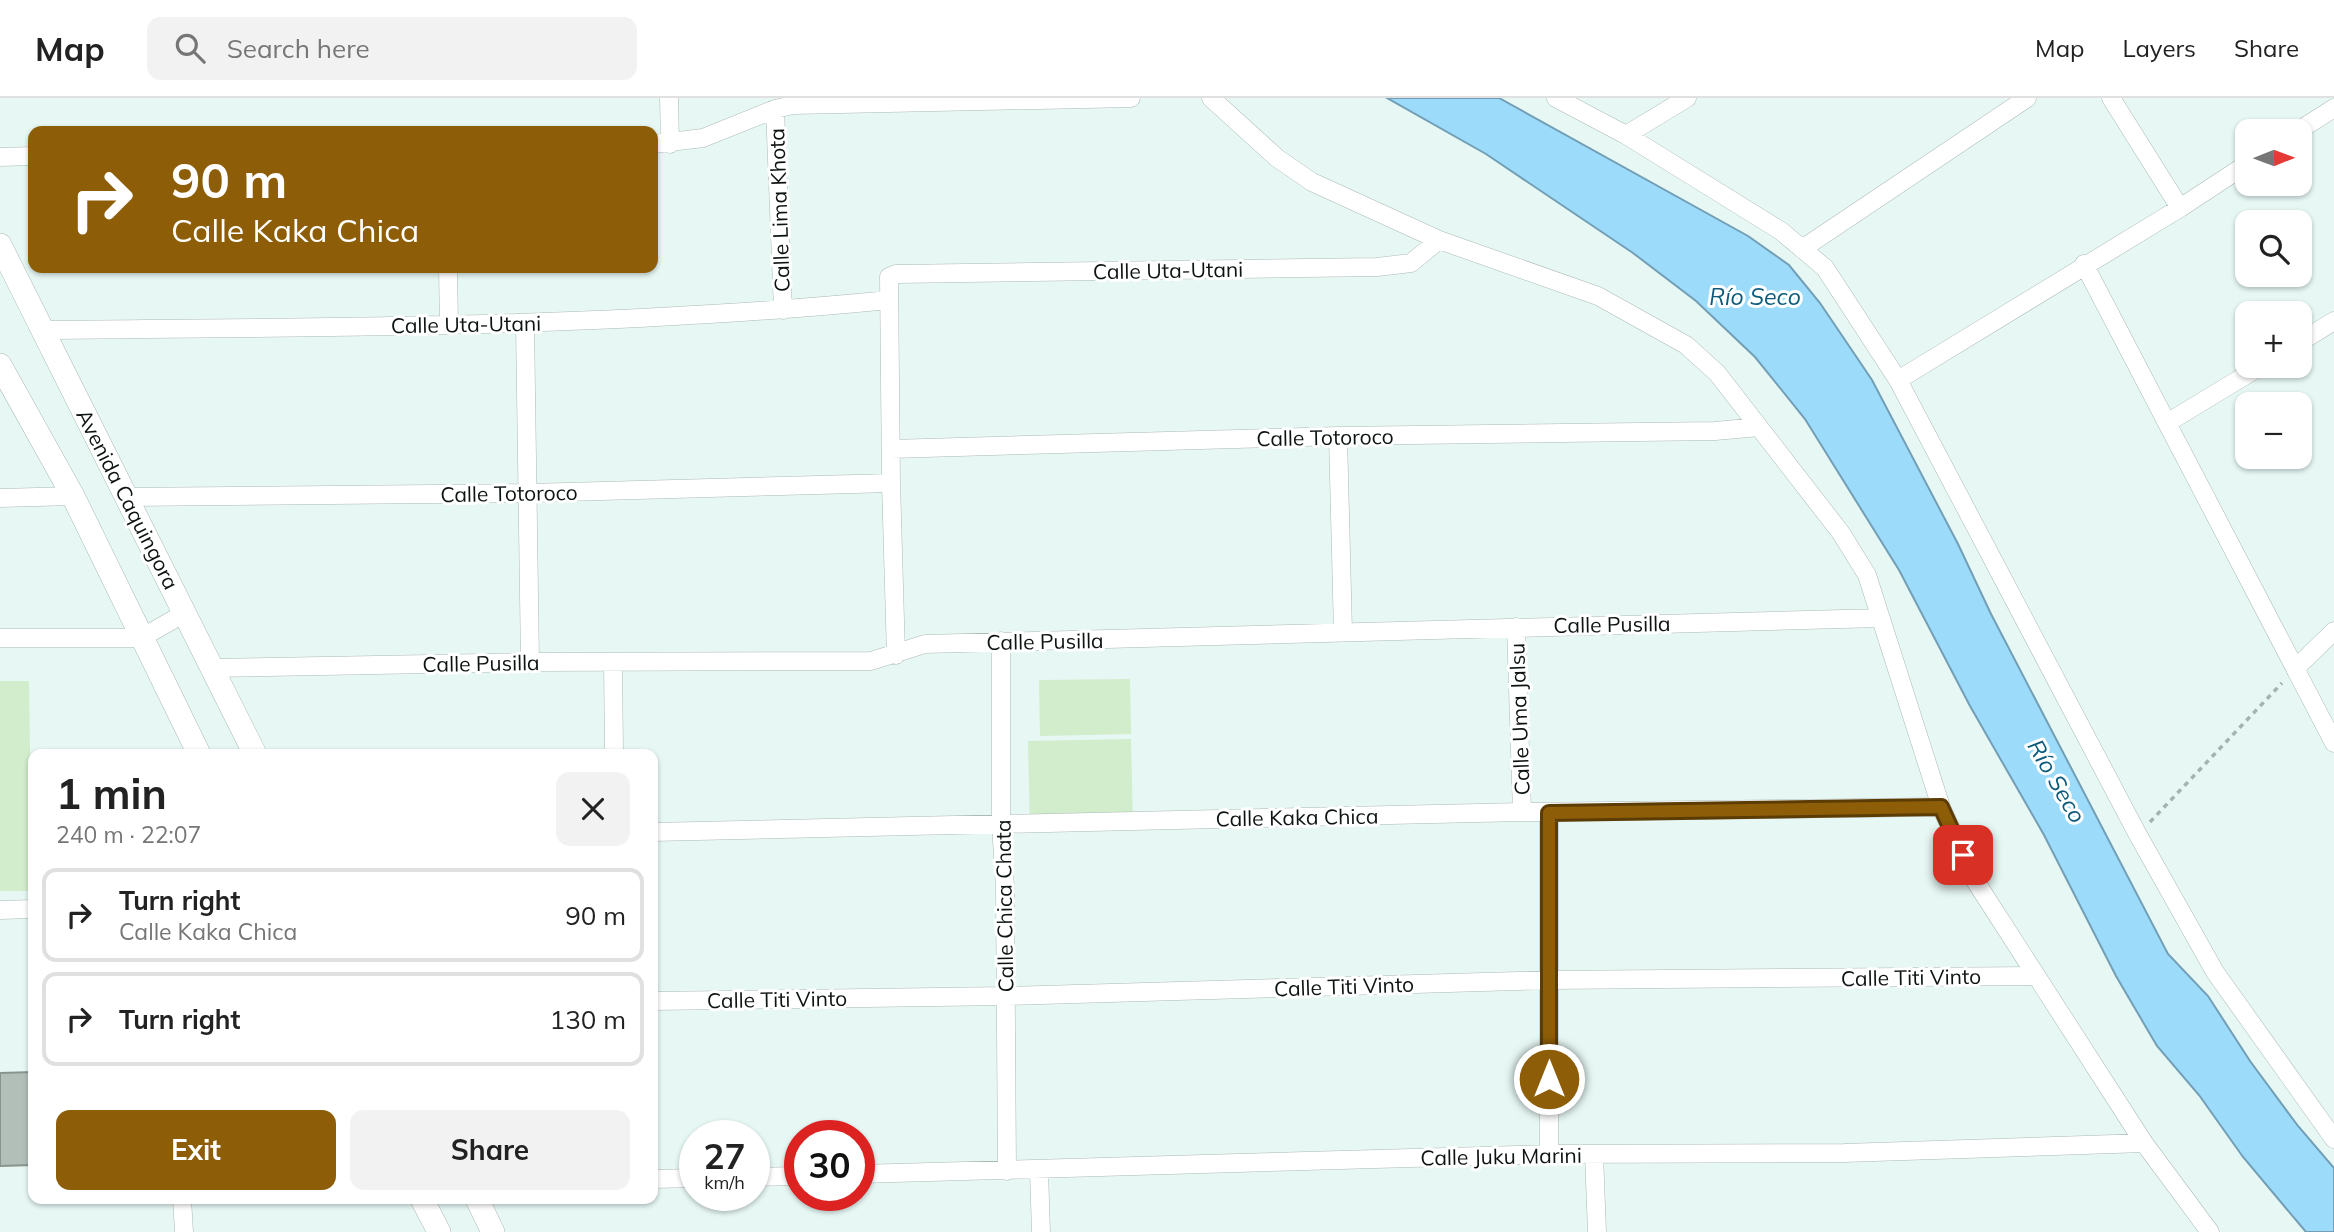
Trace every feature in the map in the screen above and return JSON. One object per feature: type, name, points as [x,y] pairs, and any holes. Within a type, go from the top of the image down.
[{"type":"street","points":[[670,98],[661,144],[703,138],[775,109],[814,104],[1131,98]]},
{"type":"street","points":[[1211,98],[1277,158],[1312,182],[1439,240],[1598,296],[1686,345],[1717,373],[1841,533],[1867,575],[1941,807],[1975,879],[2144,1143],[2210,1232]]},
{"type":"street","points":[[1556,98],[1626,135],[1781,231],[1825,268],[1898,380],[2138,835],[2215,972],[2334,1139]]},
{"type":"street","points":[[1626,135],[1687,98]]},
{"type":"street","points":[[1802,249],[2027,98]]},
{"type":"street","points":[[2111,98],[2180,208]]},
{"type":"street","points":[[2312,122],[2334,108]]},
{"type":"street","name":"Calle Lima Khota","points":[[775,109],[783,310]]},
{"type":"street","points":[[0,157],[28,156]]},
{"type":"street","points":[[1898,380],[2235,172]]},
{"type":"street","name":"Calle Uta-Utani","points":[[43,330],[525,324],[783,310],[889,300],[889,277],[896,274],[1377,267],[1411,263],[1439,240]]},
{"type":"street","name":"Avenida Caquingora","points":[[0,245],[254,749]]},
{"type":"street","points":[[2084,264],[2334,743]]},
{"type":"street","points":[[448,273],[449,326]]},
{"type":"street","points":[[889,300],[896,655]]},
{"type":"street","points":[[2312,335],[2334,321]]},
{"type":"street","points":[[525,324],[530,662]]},
{"type":"street","points":[[0,365],[74,496],[196,749]]},
{"type":"street","points":[[2167,423],[2241,378]]},
{"type":"street","name":"Calle Totoroco","points":[[891,449],[1338,436],[1716,431],[1759,427]]},
{"type":"street","points":[[1338,436],[1343,632]]},
{"type":"street","name":"Calle Totoroco","points":[[127,497],[529,493],[891,483]]},
{"type":"street","points":[[0,498],[74,496]]},
{"type":"street","points":[[0,638],[141,638],[185,613]]},
{"type":"street","name":"Calle Pusilla","points":[[214,668],[530,662],[871,662],[925,644],[1880,618]]},
{"type":"street","name":"Calle Uma Jalsu","points":[[1516,627],[1522,812]]},
{"type":"street","points":[[2295,669],[2334,631]]},
{"type":"street","name":"Calle Chica Chata","points":[[1000,642],[1007,1171]]},
{"type":"street","points":[[613,663],[614,749]]},
{"type":"street","name":"Calle Kaka Chica","points":[[658,832],[1522,812],[1941,807]]},
{"type":"street","name":"Calle Uma Jalsu","points":[[1549,813],[1549,1154]]},
{"type":"street","points":[[0,910],[28,909]]},
{"type":"street","name":"Calle Titi Vinto","points":[[658,1001],[1006,996],[1549,980],[2035,976]]},
{"type":"street","name":"Calle Juku Marini","points":[[875,1174],[1039,1171],[1549,1154],[1844,1153],[2144,1143]]},
{"type":"street","points":[[1594,1154],[1597,1232]]},
{"type":"street","points":[[1039,1171],[1041,1232]]},
{"type":"street","points":[[658,1179],[679,1178]]},
{"type":"street","points":[[182,1204],[184,1232]]},
{"type":"street","points":[[425,1204],[439,1232]]},
{"type":"street","points":[[479,1204],[493,1232]]},
{"type":"path","points":[[2138,835],[2295,669]]},
{"type":"green space","points":[[1130,679],[1131,734],[1040,736],[1039,680]]},
{"type":"green space","points":[[0,681],[29,681],[28,891],[0,891]]},
{"type":"green space","points":[[1131,739],[1133,828],[1030,830],[1028,741]]},
{"type":"water","name":"Río Seco","points":[[1387,98],[1499,98],[1748,236],[1789,265],[1820,303],[1872,380],[2168,954],[2208,996],[2250,1061],[2298,1126],[2334,1168],[2334,1232],[2306,1232],[2243,1157],[2199,1095],[2157,1046],[2116,976],[2044,835],[1970,706],[1899,570],[1805,419],[1755,357],[1696,301],[1633,253],[1486,154]]},
{"type":"building","points":[[28,1072],[28,1165],[0,1166],[0,1073]]},
{"type":"route","points":[[1549,1079],[1549,813],[1941,807],[1963,855]]}]
